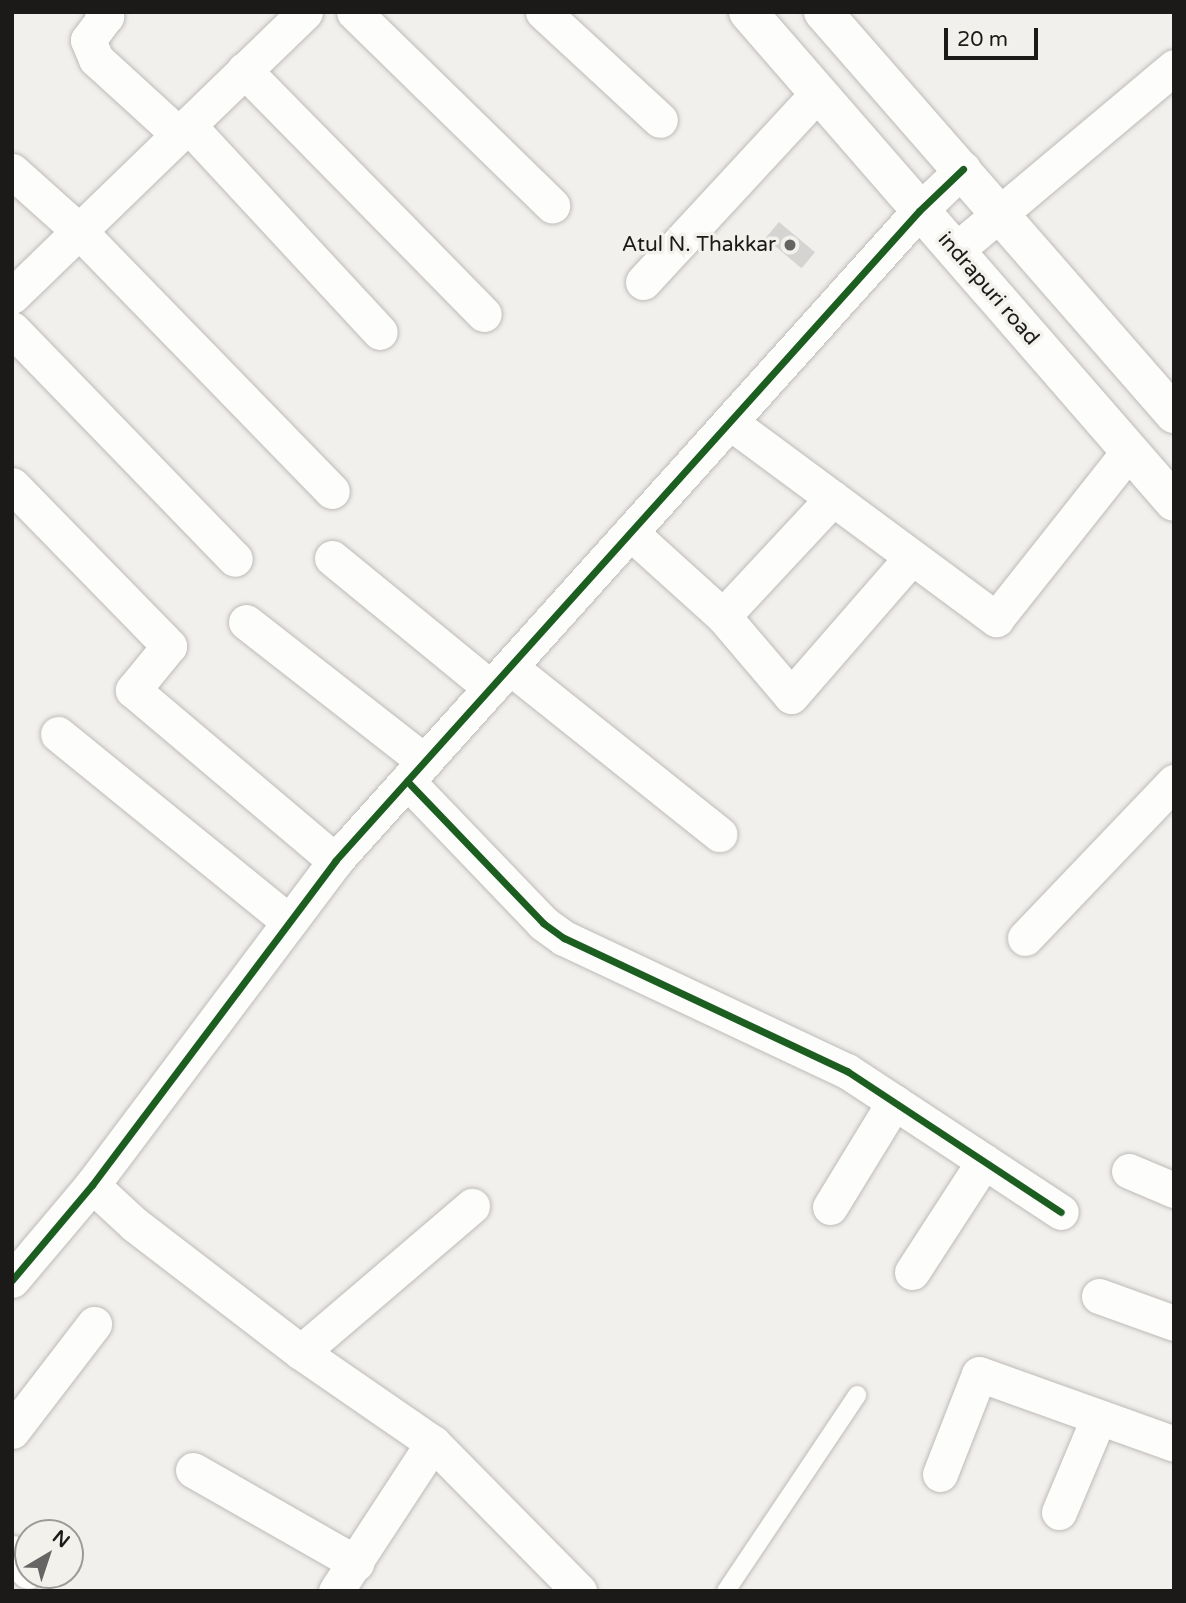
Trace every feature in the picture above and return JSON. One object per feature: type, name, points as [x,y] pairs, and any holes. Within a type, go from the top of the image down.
[{"type":"main road","name":"indrapuri road","points":[[748,12],[1174,502]]},
{"type":"main road","points":[[823,12],[1001,212],[1174,414]]},
{"type":"street","points":[[102,12],[106,16],[88,40],[96,59],[183,129],[380,332]]},
{"type":"street","points":[[354,12],[552,205]]},
{"type":"street","points":[[543,12],[660,120]]},
{"type":"street","points":[[12,296],[244,70],[288,18]]},
{"type":"street","points":[[955,251],[1174,67]]},
{"type":"street","points":[[244,70],[484,314]]},
{"type":"street","points":[[643,282],[818,93]]},
{"type":"street","points":[[12,1280],[92,1185],[335,861],[919,211],[962,169]]},
{"type":"street","points":[[12,171],[78,230],[332,491]]},
{"type":"street","points":[[12,329],[235,559]]},
{"type":"street","points":[[731,423],[996,619],[1130,450]]},
{"type":"street","points":[[12,485],[169,646],[133,690],[335,861]]},
{"type":"street","points":[[723,616],[833,498]]},
{"type":"street","points":[[631,533],[723,616],[791,696],[912,557]]},
{"type":"street","points":[[332,558],[719,834]]},
{"type":"street","points":[[246,622],[416,772],[543,923],[564,938],[799,1045],[894,1102],[1061,1212]]},
{"type":"street","points":[[58,734],[289,922]]},
{"type":"street","points":[[1025,938],[1174,782]]},
{"type":"street","points":[[830,1207],[894,1102]]},
{"type":"street","points":[[912,1272],[984,1161]]},
{"type":"street","points":[[1129,1171],[1174,1190]]},
{"type":"street","points":[[92,1185],[134,1224],[301,1352],[433,1443],[579,1591]]},
{"type":"street","points":[[301,1352],[471,1206]]},
{"type":"street","points":[[1099,1296],[1174,1323]]},
{"type":"street","points":[[12,1431],[94,1324]]},
{"type":"street","points":[[940,1474],[979,1374],[1098,1419],[1174,1444]]},
{"type":"street","points":[[1059,1512],[1098,1419]]},
{"type":"street","points":[[193,1470],[346,1577],[433,1443]]},
{"type":"lane","points":[[726,1591],[857,1395]]},
{"type":"building","name":"Atul N. Thakkar","points":[[779,222],[815,252],[802,268],[766,238]]},
{"type":"cycle path","points":[[12,1280],[92,1185],[335,861],[919,211],[963,169]]},
{"type":"cycle path","points":[[407,781],[543,923],[564,938],[847,1071],[1061,1212]]},
{"type":"place","name":"Atul N. Thakkar","points":[[790,245]]}]
